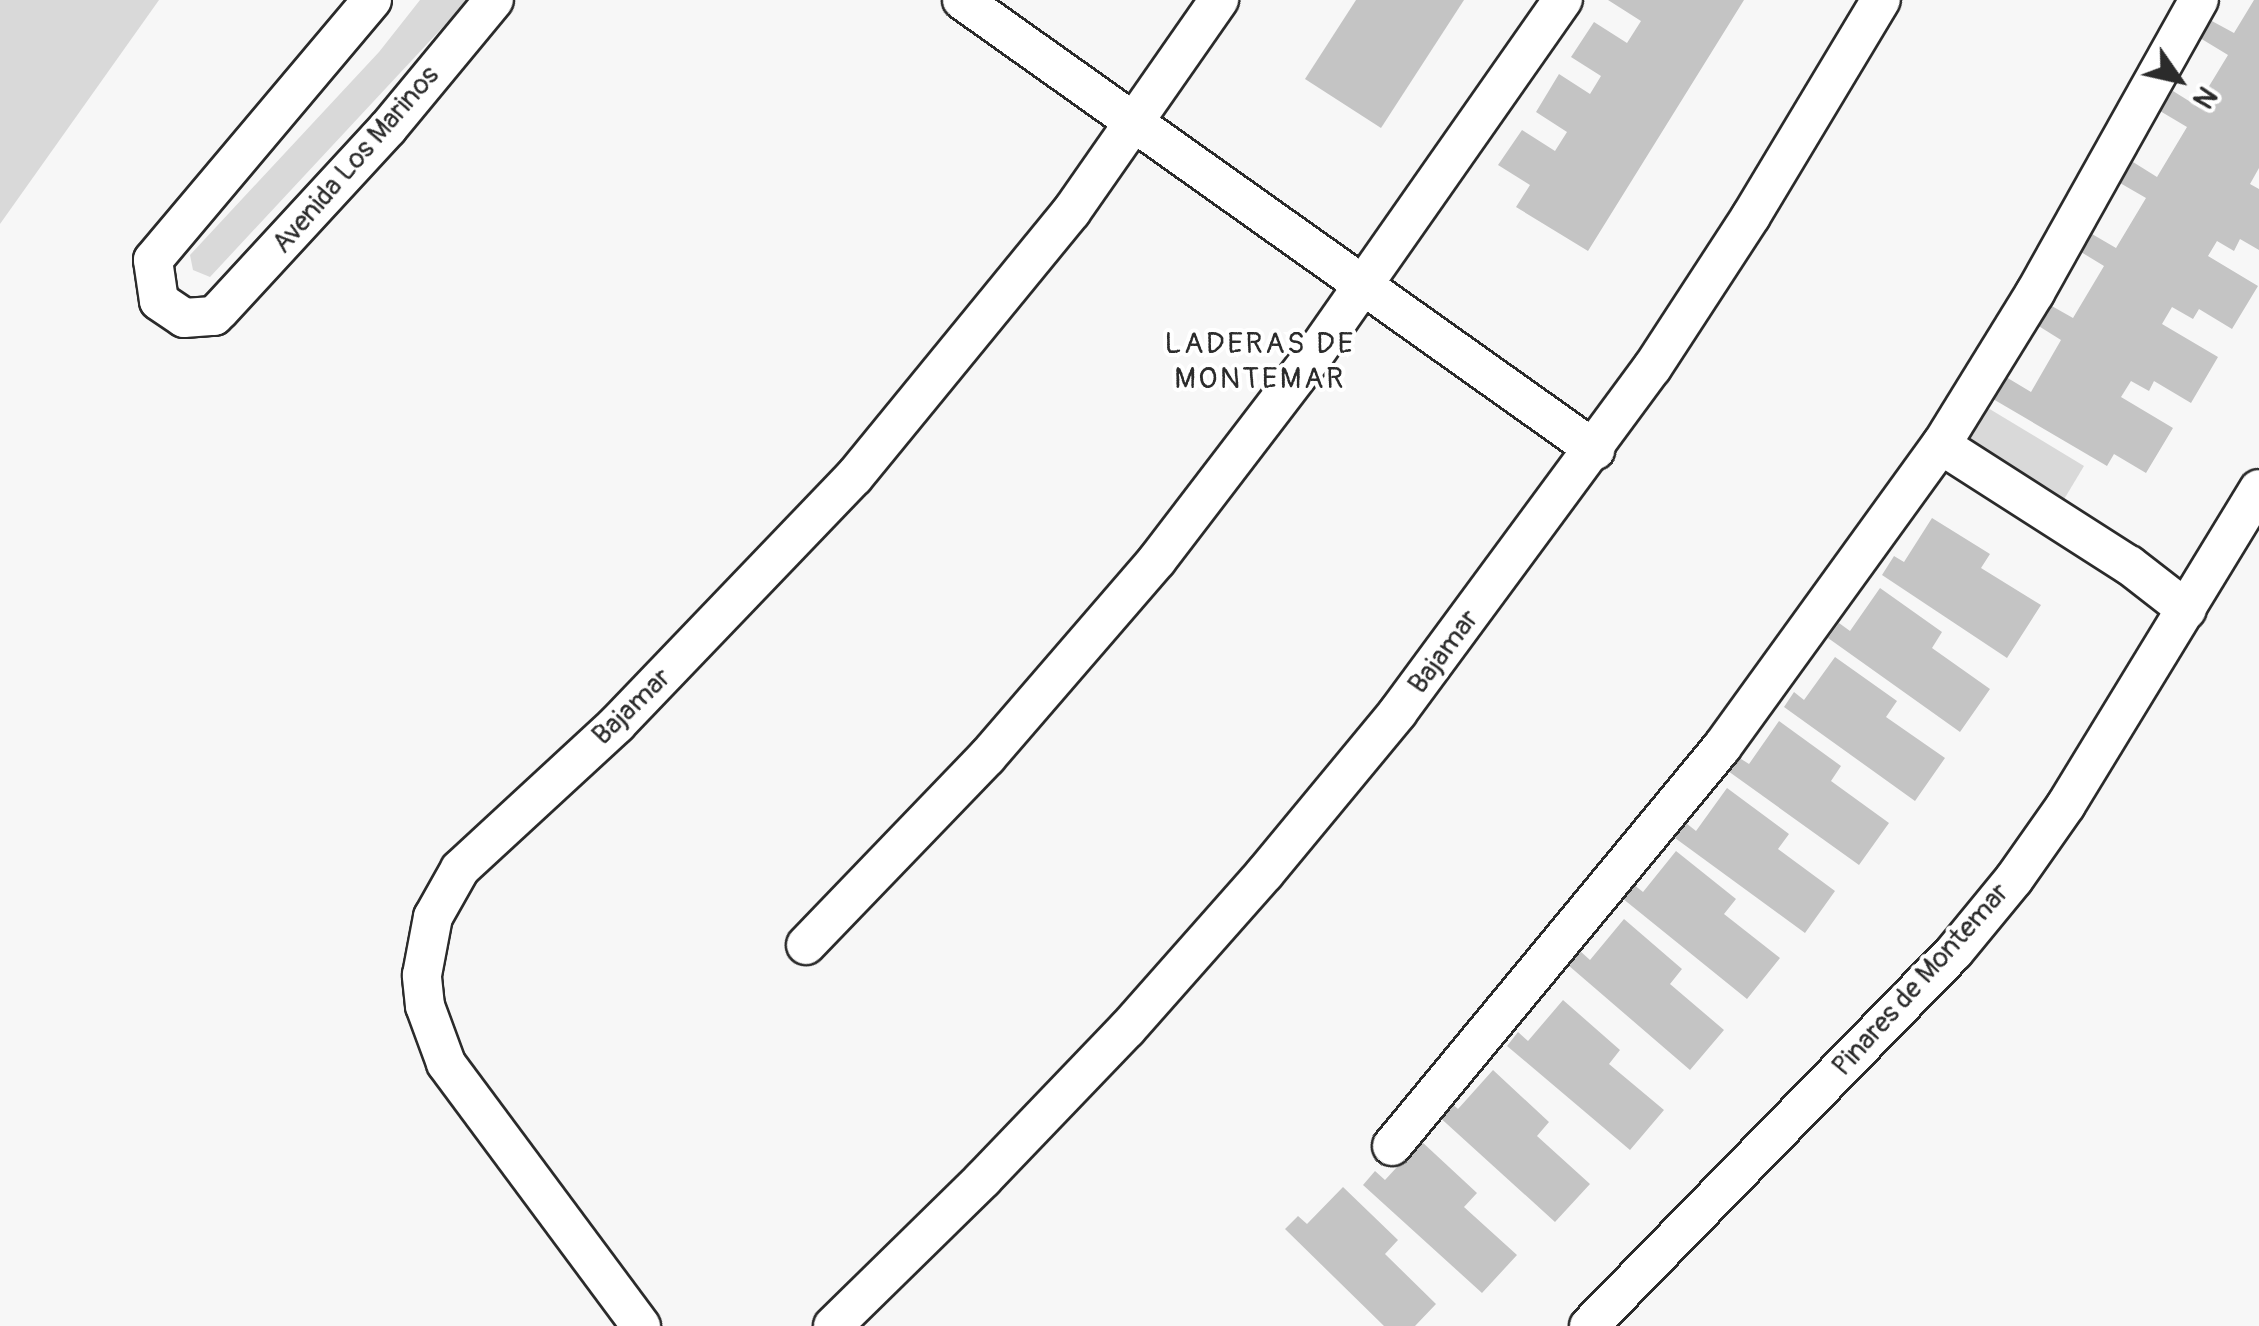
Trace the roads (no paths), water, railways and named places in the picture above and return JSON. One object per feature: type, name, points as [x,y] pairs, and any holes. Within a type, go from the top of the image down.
[{"type":"street","name":"Avenida Los Marinos","points":[[372,0],[153,260],[159,301],[184,318],[214,316],[339,183],[494,0]]},
{"type":"street","points":[[962,0],[1594,450]]},
{"type":"street","name":"Bajamar","points":[[641,1326],[446,1063],[424,1006],[424,960],[432,917],[460,868],[617,724],[854,477],[965,346],[1136,124],[1219,0]]},
{"type":"street","points":[[806,944],[987,756],[1156,560],[1314,355],[1360,283],[1480,121],[1562,0]]},
{"type":"street","name":"Bajamar","points":[[833,1326],[1062,1097],[1265,873],[1398,712],[1594,450],[1751,216],[1881,0]]},
{"type":"street","points":[[1392,1146],[1722,746],[1941,445],[2055,259],[2199,0]]},
{"type":"street","points":[[1941,445],[2129,565],[2187,610]]},
{"type":"street","name":"Pinares de Montemar","points":[[1590,1326],[1954,952],[2066,805],[2259,488]]},
{"type":"district","name":"LADERAS DE MONTEMAR","points":[[1260,361]]}]
